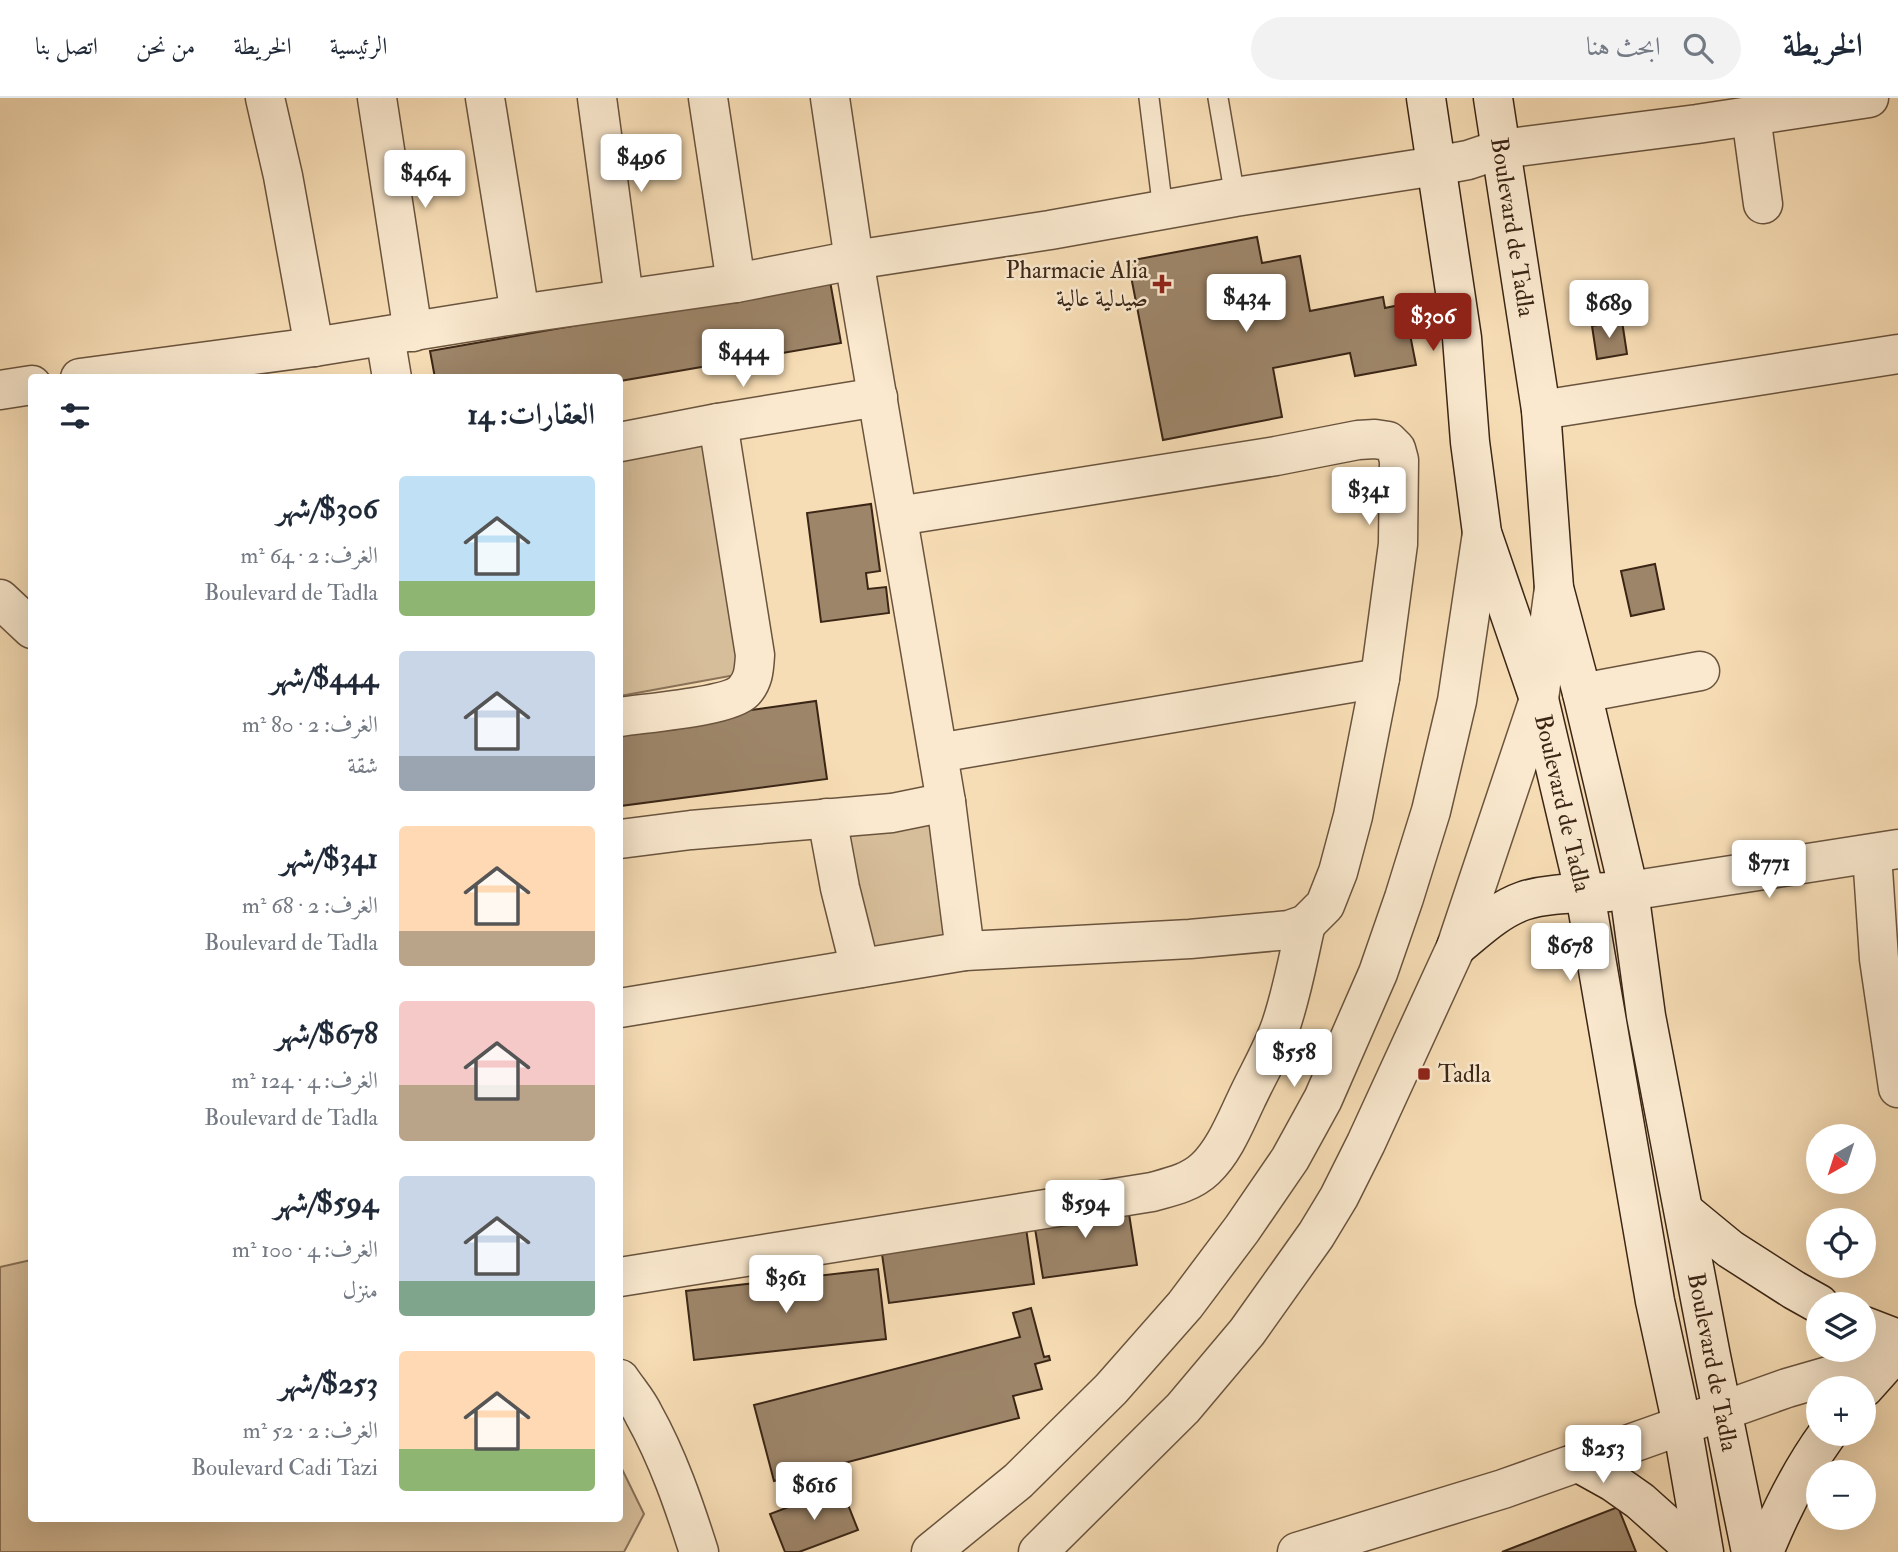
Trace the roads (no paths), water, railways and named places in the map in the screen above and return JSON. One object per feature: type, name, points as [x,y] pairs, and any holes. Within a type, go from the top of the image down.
[{"type":"street","points":[[265,98],[283,176],[314,347]]},
{"type":"street","points":[[377,98],[399,334],[393,374]]},
{"type":"street","points":[[485,98],[520,314]]},
{"type":"street","points":[[597,98],[624,299]]},
{"type":"street","points":[[708,98],[736,283]]},
{"type":"street","points":[[830,98],[854,260],[939,753],[965,951]]},
{"type":"street","name":"Boulevard de Tadla","points":[[1426,98],[1462,338],[1482,533],[1539,699],[1585,894],[1653,1288],[1682,1425],[1704,1552]]},
{"type":"street","name":"Boulevard de Tadla","points":[[1493,98],[1541,410],[1554,588],[1629,891],[1646,1016],[1751,1552]]},
{"type":"street","points":[[110,374],[314,347],[736,283],[854,260],[1436,166],[1468,160],[1500,149],[1695,111],[1751,116],[1869,98]]},
{"type":"street","points":[[1751,116],[1763,204]]},
{"type":"street","points":[[1541,410],[1898,354]]},
{"type":"street","points":[[0,390],[28,386]]},
{"type":"street","points":[[623,441],[878,397]]},
{"type":"street","points":[[623,717],[708,704],[739,695],[746,690],[754,677],[755,655],[718,423]]},
{"type":"street","points":[[623,1008],[965,951],[1190,939],[1289,930],[1306,924],[1325,905],[1338,872],[1353,816],[1380,678],[1398,544],[1400,502],[1399,460],[1396,449],[1388,441],[1358,440],[1276,456],[898,516]]},
{"type":"street","points":[[931,1552],[1018,1482],[1111,1389],[1176,1316],[1242,1229],[1290,1159],[1316,1111],[1378,973],[1431,811],[1457,701],[1482,533]]},
{"type":"street","points":[[1053,1546],[1183,1408],[1247,1332],[1316,1235],[1366,1143],[1456,947],[1539,699],[1554,588]]},
{"type":"street","points":[[0,599],[28,625]]},
{"type":"street","points":[[0,617],[28,634]]},
{"type":"street","points":[[1582,693],[1700,671]]},
{"type":"street","points":[[939,753],[1380,678]]},
{"type":"street","points":[[623,839],[691,830],[892,813],[946,802]]},
{"type":"street","points":[[827,818],[840,888],[860,968]]},
{"type":"street","points":[[1456,947],[1492,917],[1522,901],[1557,895],[1629,891],[1885,851],[1879,959],[1898,1088]]},
{"type":"street","points":[[623,1277],[1152,1192],[1183,1184],[1205,1170],[1218,1152],[1268,1057],[1290,994],[1306,924]]},
{"type":"street","points":[[1685,1212],[1730,1249],[1806,1296]]},
{"type":"street","points":[[1876,1335],[1896,1351]]},
{"type":"street","points":[[1297,1552],[1503,1489],[1896,1351]]},
{"type":"street","points":[[1874,1376],[1896,1351]]},
{"type":"street","points":[[623,1383],[643,1412],[678,1490],[699,1552]]},
{"type":"street","points":[[1764,1552],[1779,1515],[1819,1446]]},
{"type":"street","points":[[1577,1462],[1640,1501],[1697,1552]]},
{"type":"street","points":[[674,1552],[678,1490]]},
{"type":"lane","points":[[1149,98],[1163,210]]},
{"type":"lane","points":[[1219,98],[1235,197]]},
{"type":"place","name":"Pharmacie Alia صيدلية عالية","points":[[1162,284]]},
{"type":"place","name":"Tadla","points":[[1424,1074]]}]
